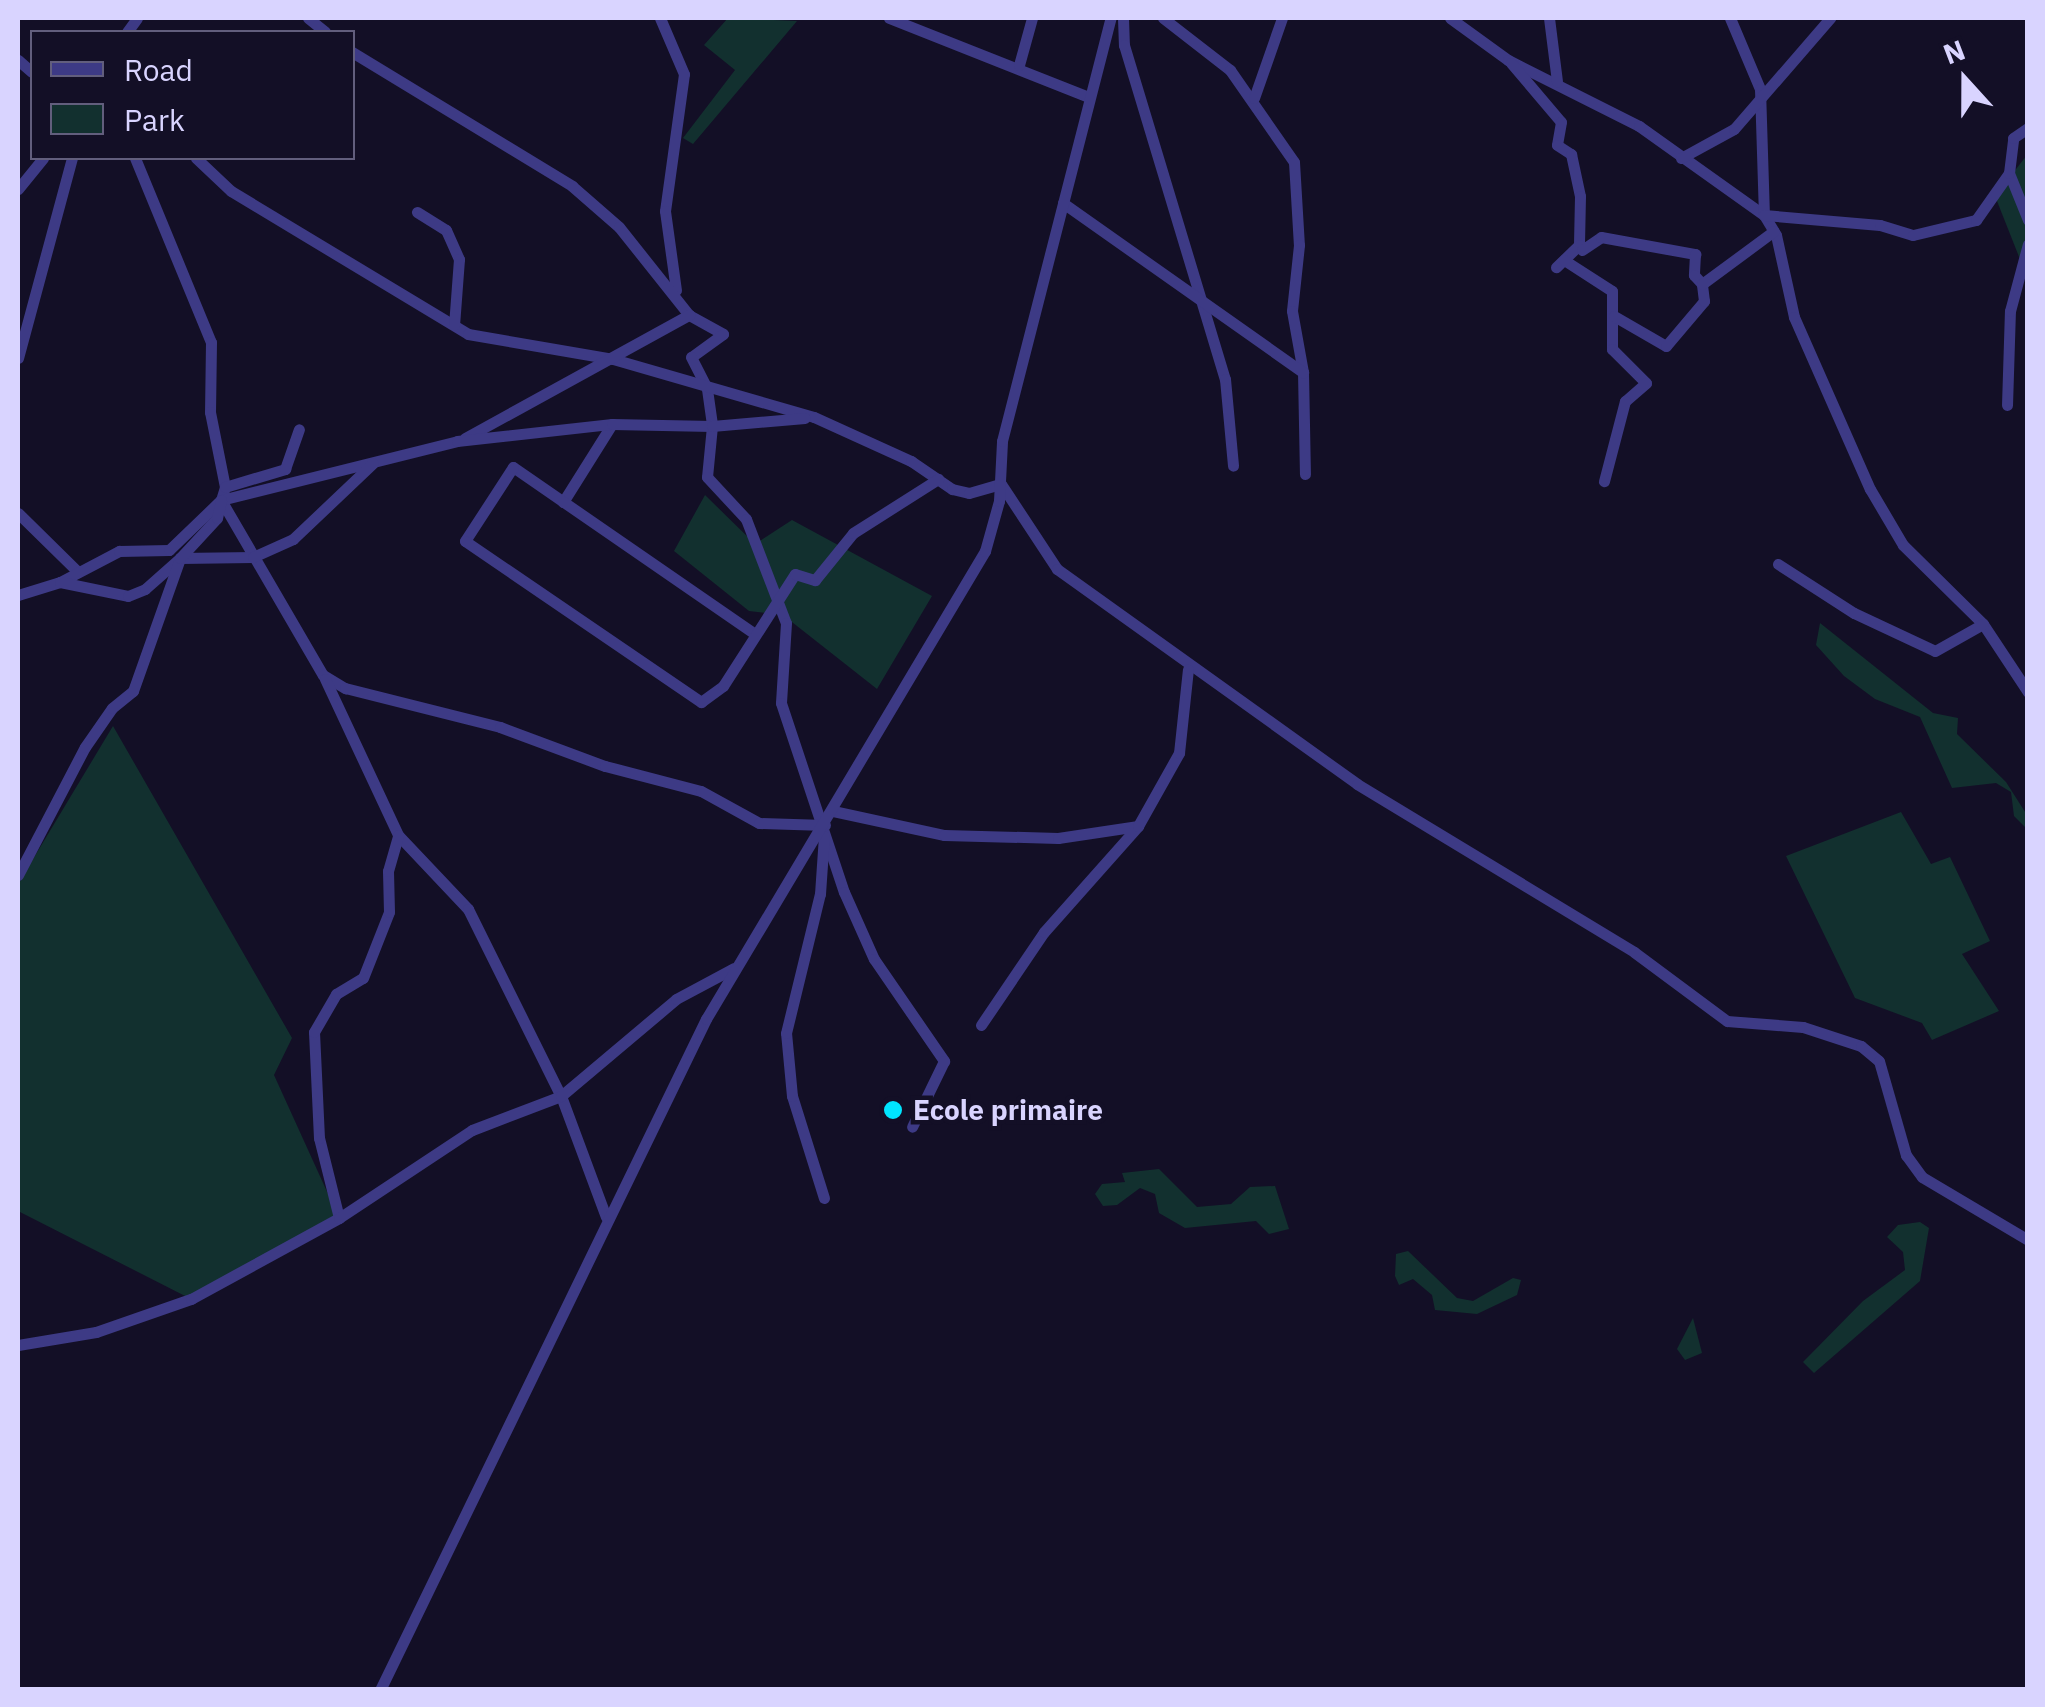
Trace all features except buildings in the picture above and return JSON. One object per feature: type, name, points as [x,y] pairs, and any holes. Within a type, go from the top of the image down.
[{"type":"street","points":[[660,18],[684,74],[665,212],[677,294]]},
{"type":"street","points":[[889,18],[1019,65],[1089,96]]},
{"type":"street","points":[[1019,65],[1032,18]]},
{"type":"street","points":[[380,1690],[606,1218],[735,968],[971,580],[995,522],[1002,442],[1111,18]]},
{"type":"street","points":[[1124,18],[1124,46],[1225,379],[1233,466]]},
{"type":"street","points":[[1163,18],[1254,98],[1294,162],[1299,211],[1292,311],[1304,372],[1305,474]]},
{"type":"street","points":[[1254,98],[1282,18]]},
{"type":"street","points":[[1450,18],[1508,60],[1558,81],[1682,158],[1764,216],[1774,230],[1794,316],[1870,489],[1903,544],[1984,624],[2028,692]]},
{"type":"street","points":[[1462,27],[1474,18]]},
{"type":"street","points":[[1549,18],[1558,81]]},
{"type":"street","points":[[1730,18],[1760,88],[1764,216]]},
{"type":"street","points":[[1682,158],[1734,129],[1760,104],[1830,18]]},
{"type":"street","points":[[355,54],[572,186],[619,227],[677,294],[690,315],[724,334],[691,357],[707,389],[712,426],[706,477],[746,519],[786,623],[780,702],[808,796],[825,824],[866,942],[944,1062],[912,1127]]},
{"type":"street","points":[[1508,60],[1562,122],[1557,145],[1572,154],[1580,196],[1580,248],[1599,283]]},
{"type":"street","points":[[2028,128],[2013,138],[2010,173],[2028,220]]},
{"type":"street","points":[[18,189],[40,160]]},
{"type":"street","points":[[18,358],[71,160]]},
{"type":"street","points":[[136,160],[211,342],[210,412],[223,493],[253,557],[323,675],[398,835],[468,909],[561,1096],[606,1218]]},
{"type":"street","points":[[198,160],[231,190],[468,334],[613,359],[814,417],[969,494],[1001,484]]},
{"type":"street","points":[[1764,216],[1862,222],[1913,235],[1976,220],[2010,173]]},
{"type":"street","points":[[1064,204],[1176,280],[1204,306],[1304,372]]},
{"type":"street","points":[[417,212],[446,230],[459,259],[454,325]]},
{"type":"street","points":[[1702,284],[1774,230]]},
{"type":"street","points":[[1604,481],[1625,400],[1646,382],[1612,349],[1612,290],[1560,264],[1601,236],[1696,254],[1694,275],[1702,284],[1704,301],[1666,346],[1614,316]]},
{"type":"street","points":[[2007,405],[2010,311],[2028,244]]},
{"type":"street","points":[[457,442],[690,315]]},
{"type":"street","points":[[223,493],[457,442],[612,424],[712,426],[814,417]]},
{"type":"street","points":[[563,502],[612,424]]},
{"type":"street","points":[[18,595],[60,582],[119,551],[169,550],[223,493],[285,469],[299,430]]},
{"type":"street","points":[[180,558],[253,557],[294,540],[376,461]]},
{"type":"street","points":[[755,634],[513,466],[465,541],[702,702],[723,686],[755,634],[779,605],[795,574],[815,580],[853,533],[938,479]]},
{"type":"street","points":[[1001,484],[1057,569],[1155,635],[1188,669],[1257,709],[1356,784],[1634,952],[1726,1021],[1803,1027],[1861,1046],[1878,1062],[1906,1155],[1922,1177],[2028,1240]]},
{"type":"street","points":[[60,582],[128,596],[146,590],[217,518],[223,493]]},
{"type":"street","points":[[18,513],[78,572]]},
{"type":"street","points":[[18,875],[85,747],[112,708],[133,691],[180,558]]},
{"type":"street","points":[[1778,564],[1854,613],[1935,651],[1984,624]]},
{"type":"street","points":[[981,1025],[1044,932],[1138,826],[1179,753],[1188,669]]},
{"type":"street","points":[[323,675],[345,688],[500,727],[605,766],[701,791],[759,822],[825,824]]},
{"type":"street","points":[[833,812],[944,835],[1058,838],[1138,826]]},
{"type":"street","points":[[824,1198],[792,1096],[786,1032],[820,894],[825,824]]},
{"type":"street","points":[[339,1218],[319,1138],[314,1032],[336,994],[363,978],[389,912],[388,871],[398,835]]},
{"type":"street","points":[[18,1345],[152,1316],[339,1218],[458,1138],[561,1096],[676,999],[735,968]]},
{"type":"green space","points":[[728,18],[797,21],[693,144],[683,138],[735,70],[704,45]]},
{"type":"green space","points":[[2027,155],[2027,277],[1995,196]]},
{"type":"green space","points":[[705,495],[755,544],[792,520],[932,596],[877,689],[783,615],[749,611],[674,551]]},
{"type":"green space","points":[[1820,623],[1933,713],[1958,718],[1957,734],[2006,782],[2027,815],[2027,829],[2014,816],[2011,792],[1996,783],[1952,788],[1920,717],[1875,699],[1844,676],[1816,645]]},
{"type":"green space","points":[[113,726],[292,1038],[274,1075],[339,1218],[191,1299],[18,1211],[18,884]]},
{"type":"green space","points":[[1901,812],[1931,864],[1950,857],[1990,941],[1962,954],[1999,1011],[1932,1040],[1922,1023],[1855,998],[1786,856]]},
{"type":"green space","points":[[1159,1169],[1197,1207],[1231,1204],[1250,1187],[1275,1186],[1289,1229],[1269,1234],[1256,1221],[1185,1228],[1159,1213],[1155,1194],[1140,1188],[1117,1205],[1103,1206],[1095,1194],[1102,1184],[1125,1182],[1122,1173]]},
{"type":"green space","points":[[1920,1222],[1929,1228],[1920,1281],[1814,1373],[1803,1362],[1863,1301],[1905,1270],[1903,1252],[1887,1237],[1898,1225]]},
{"type":"green space","points":[[1408,1251],[1457,1298],[1473,1301],[1513,1278],[1521,1280],[1517,1295],[1477,1314],[1435,1310],[1432,1295],[1413,1279],[1399,1285],[1395,1276],[1396,1254]]},
{"type":"green space","points":[[1693,1318],[1702,1353],[1685,1360],[1677,1349]]},
{"type":"place","name":"Ecole primaire","points":[[893,1110]]}]
